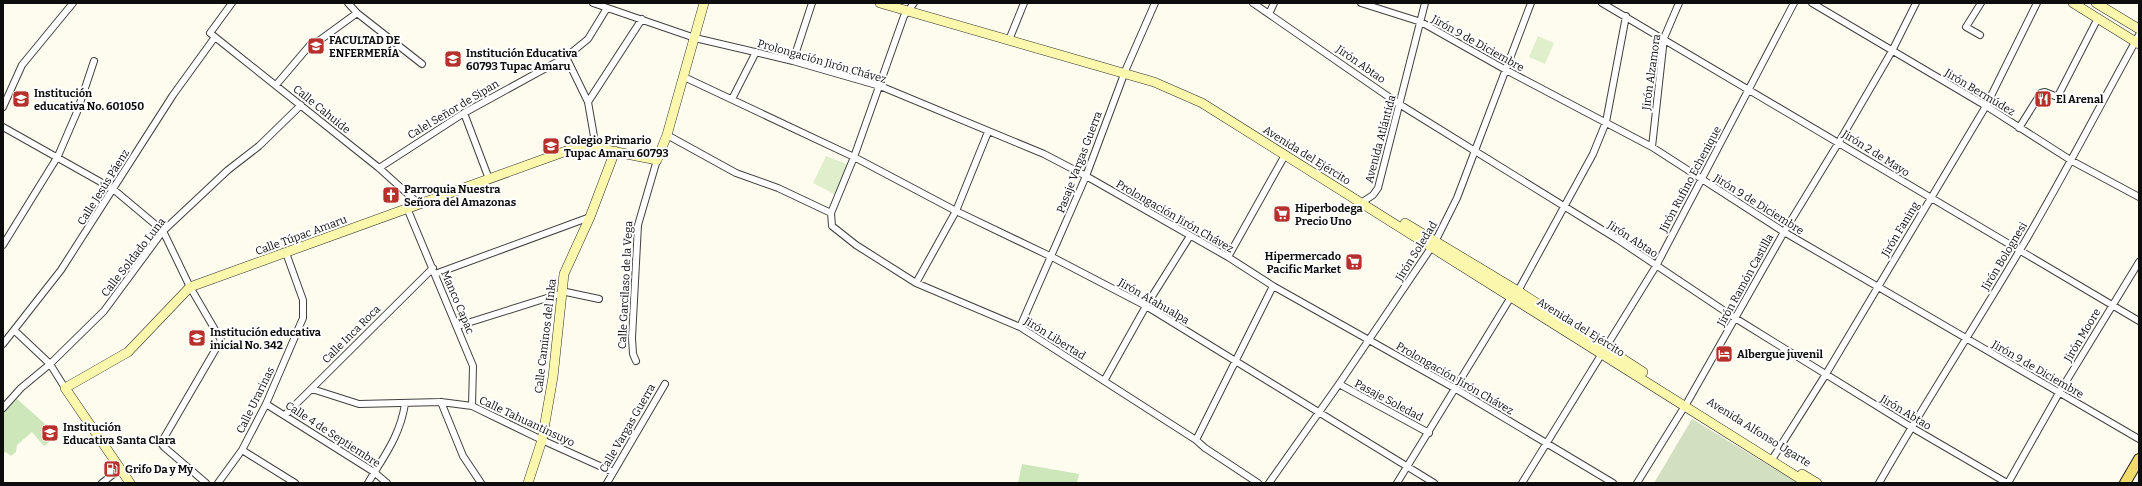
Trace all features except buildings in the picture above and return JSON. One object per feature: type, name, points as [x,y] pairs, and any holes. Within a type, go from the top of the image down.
[{"type":"main road","name":"Calle Garcilaso de la Vega","points":[[657,160],[667,135],[704,3]]},
{"type":"main road","name":"Avenida del Ejército","points":[[880,3],[911,7]]},
{"type":"main road","name":"Avenida del Ejército","points":[[898,3],[921,12],[1193,92],[1434,245],[1511,298],[1603,350]]},
{"type":"main road","points":[[2073,3],[2138,40]]},
{"type":"main road","points":[[2096,3],[2139,29]]},
{"type":"main road","name":"Avenida del Ejército","points":[[1125,71],[1196,100],[1284,155],[1299,160]]},
{"type":"main road","name":"Calle Túpac Amaru","points":[[190,287],[569,150],[596,148],[657,160]]},
{"type":"main road","name":"Calle Caminos del Inka","points":[[528,483],[542,440],[553,377],[564,274],[590,217],[615,151]]},
{"type":"main road","name":"Avenida del Ejército","points":[[1434,245],[1518,291],[1603,350],[1686,404]]},
{"type":"main road","points":[[130,483],[65,388],[128,352],[190,287]]},
{"type":"main road","name":"Avenida Alfonso Ugarte","points":[[1686,404],[1772,458],[1807,483]]},
{"type":"main road","name":"Avenida Alfonso Ugarte","points":[[1772,458],[1818,483]]},
{"type":"main road","points":[[2125,483],[2139,459]]},
{"type":"main road","points":[[2132,483],[2139,472]]},
{"type":"street","points":[[3,107],[22,65],[73,3]]},
{"type":"street","name":"Calle Cahuide","points":[[232,3],[210,33],[379,168],[419,204]]},
{"type":"street","points":[[348,3],[357,13],[422,64]]},
{"type":"street","name":"Prolongación Jirón Chávez","points":[[593,3],[695,38],[794,61],[880,86],[1044,154],[1086,176],[1228,257],[1273,286],[1456,389],[1613,483]]},
{"type":"street","points":[[794,61],[812,3]]},
{"type":"street","points":[[1010,38],[1024,3]]},
{"type":"street","name":"Pasaje Vargas Guerra","points":[[1020,327],[1052,257],[1086,176],[1125,71],[1155,3]]},
{"type":"street","name":"Jirón Abtao","points":[[1253,3],[1399,104],[1656,266],[1735,318],[1911,427],[2007,483]]},
{"type":"street","points":[[1269,14],[1274,3]]},
{"type":"street","name":"Jirón 9 de Diciembre","points":[[1361,3],[1420,22],[1506,70],[1652,147],[1784,232],[2139,439]]},
{"type":"street","name":"Avenida Atlántida","points":[[1364,201],[1373,195],[1378,188],[1425,3]]},
{"type":"street","name":"Jirón Soledad","points":[[1269,483],[1320,412],[1434,245],[1457,198],[1531,3]]},
{"type":"street","name":"Jirón 2 de Mayo","points":[[1602,3],[1839,142],[1930,199],[2139,321]]},
{"type":"street","name":"Jirón Alzamora","points":[[1652,147],[1664,38],[1679,3]]},
{"type":"street","name":"Jirón Rufino Echenique","points":[[1522,483],[1545,443],[1656,266],[1700,178],[1749,90],[1794,3]]},
{"type":"street","name":"Jirón Bermúdez","points":[[1812,3],[1986,106],[2072,161],[2139,197]]},
{"type":"street","name":"Jirón Ramón Castilla","points":[[1637,483],[1686,404],[1784,232],[1892,51],[1916,3]]},
{"type":"street","points":[[1980,35],[1966,28],[1981,3]]},
{"type":"street","name":"Jirón Faning","points":[[1772,458],[1826,374],[1877,286],[1986,106],[2037,3]]},
{"type":"street","points":[[667,135],[736,173],[778,188],[832,213],[911,7]]},
{"type":"street","name":"Calel Señor de Sipan","points":[[379,168],[464,113],[566,57],[588,39],[607,8]]},
{"type":"street","points":[[276,85],[310,45],[320,40],[357,13]]},
{"type":"street","points":[[1397,483],[1511,298],[1518,291],[1593,154],[1606,122],[1626,16]]},
{"type":"street","points":[[2019,128],[2041,93],[2045,92],[2056,96],[2059,94],[2098,18]]},
{"type":"street","points":[[588,102],[642,19]]},
{"type":"street","name":"Calle Jesús Páenz","points":[[3,344],[6,336],[14,330],[61,270],[103,207],[173,95],[215,37]]},
{"type":"street","name":"Jirón Bolognesi","points":[[1879,483],[1965,338],[2020,251],[2072,161],[2138,40]]},
{"type":"street","points":[[732,100],[756,52]]},
{"type":"street","points":[[566,57],[588,102],[596,148]]},
{"type":"street","points":[[3,245],[58,156],[77,112],[94,61]]},
{"type":"street","name":"Jirón Atahualpa","points":[[684,77],[854,157],[956,211],[1052,257],[1146,306],[1434,483]]},
{"type":"street","name":"Calle Soldado Luna","points":[[3,408],[21,388],[50,364],[104,311],[163,231],[228,170],[260,146],[300,105]]},
{"type":"street","points":[[464,113],[489,178]]},
{"type":"street","points":[[3,127],[58,156],[113,189],[163,231],[190,287],[220,340],[161,443],[206,483]]},
{"type":"street","points":[[916,283],[956,211],[988,132]]},
{"type":"street","points":[[1228,257],[1284,155]]},
{"type":"street","name":"Calle Garcilaso de la Vega","points":[[636,361],[633,354],[632,338],[638,225],[657,160]]},
{"type":"street","name":"Manco Capac","points":[[408,208],[458,326],[473,366],[474,376],[472,406]]},
{"type":"street","name":"Jirón Libertad","points":[[832,213],[832,226],[856,245],[916,283],[1020,327],[1196,440],[1205,448],[1258,483]]},
{"type":"street","name":"Calle Inca Roca","points":[[285,415],[434,271],[590,217]]},
{"type":"street","points":[[1104,381],[1146,306],[1190,236]]},
{"type":"street","name":"Calle Urarinas","points":[[218,483],[242,450],[266,404],[303,318],[303,300],[286,253]]},
{"type":"street","name":"Jirón Moore","points":[[2007,483],[2059,392],[2112,305],[2136,272],[2139,262]]},
{"type":"street","points":[[1196,440],[1273,286]]},
{"type":"street","points":[[458,326],[566,292],[599,299]]},
{"type":"street","points":[[14,330],[50,364],[65,388]]},
{"type":"street","name":"Calle Vargas Guerra","points":[[607,483],[665,384]]},
{"type":"street","name":"Pasaje Soledad","points":[[1339,384],[1429,433]]},
{"type":"street","name":"Calle Tahuantinsuyo","points":[[312,388],[359,404],[441,402],[472,406],[613,472]]},
{"type":"street","points":[[441,402],[463,456],[481,483]]},
{"type":"street","name":"Calle 4 de Septiembre","points":[[266,404],[374,472],[387,483]]},
{"type":"street","points":[[368,483],[398,434],[402,424],[405,404]]},
{"type":"street","points":[[242,450],[295,483]]},
{"type":"street","points":[[102,483],[120,469]]},
{"type":"green space","points":[[1538,36],[1554,43],[1545,64],[1529,57]]},
{"type":"green space","points":[[826,156],[849,165],[836,195],[813,183]]},
{"type":"green space","points":[[16,398],[44,423],[55,438],[44,446],[32,432],[17,445],[16,452],[11,456],[6,452],[3,453],[3,410]]},
{"type":"green space","points":[[1692,419],[1798,483],[1654,483]]},
{"type":"green space","points":[[1022,464],[1079,474],[1077,483],[1018,483]]},
{"type":"place","name":"FACULTAD DE ENFERMERÍA","points":[[316,46]]},
{"type":"place","name":"Institución Educativa 60793 Tupac Amaru","points":[[453,59]]},
{"type":"place","name":"Institución educativa No. 601050","points":[[21,99]]},
{"type":"place","name":"El Arenal","points":[[2043,99]]},
{"type":"place","name":"Colegio Primario Tupac Amaru 60793","points":[[551,146]]},
{"type":"place","name":"Parroquia Nuestra Señora del Amazonas","points":[[391,195]]},
{"type":"place","name":"Hiperbodega Precio Uno","points":[[1282,214]]},
{"type":"place","name":"Hipermercado Pacific Market","points":[[1354,262]]},
{"type":"place","name":"Institución educativa inicial No. 342","points":[[197,338]]},
{"type":"place","name":"Albergue juvenil","points":[[1724,354]]},
{"type":"place","name":"Institución Educativa Santa Clara","points":[[50,433]]},
{"type":"place","name":"Grifo Da y My","points":[[112,469]]}]
